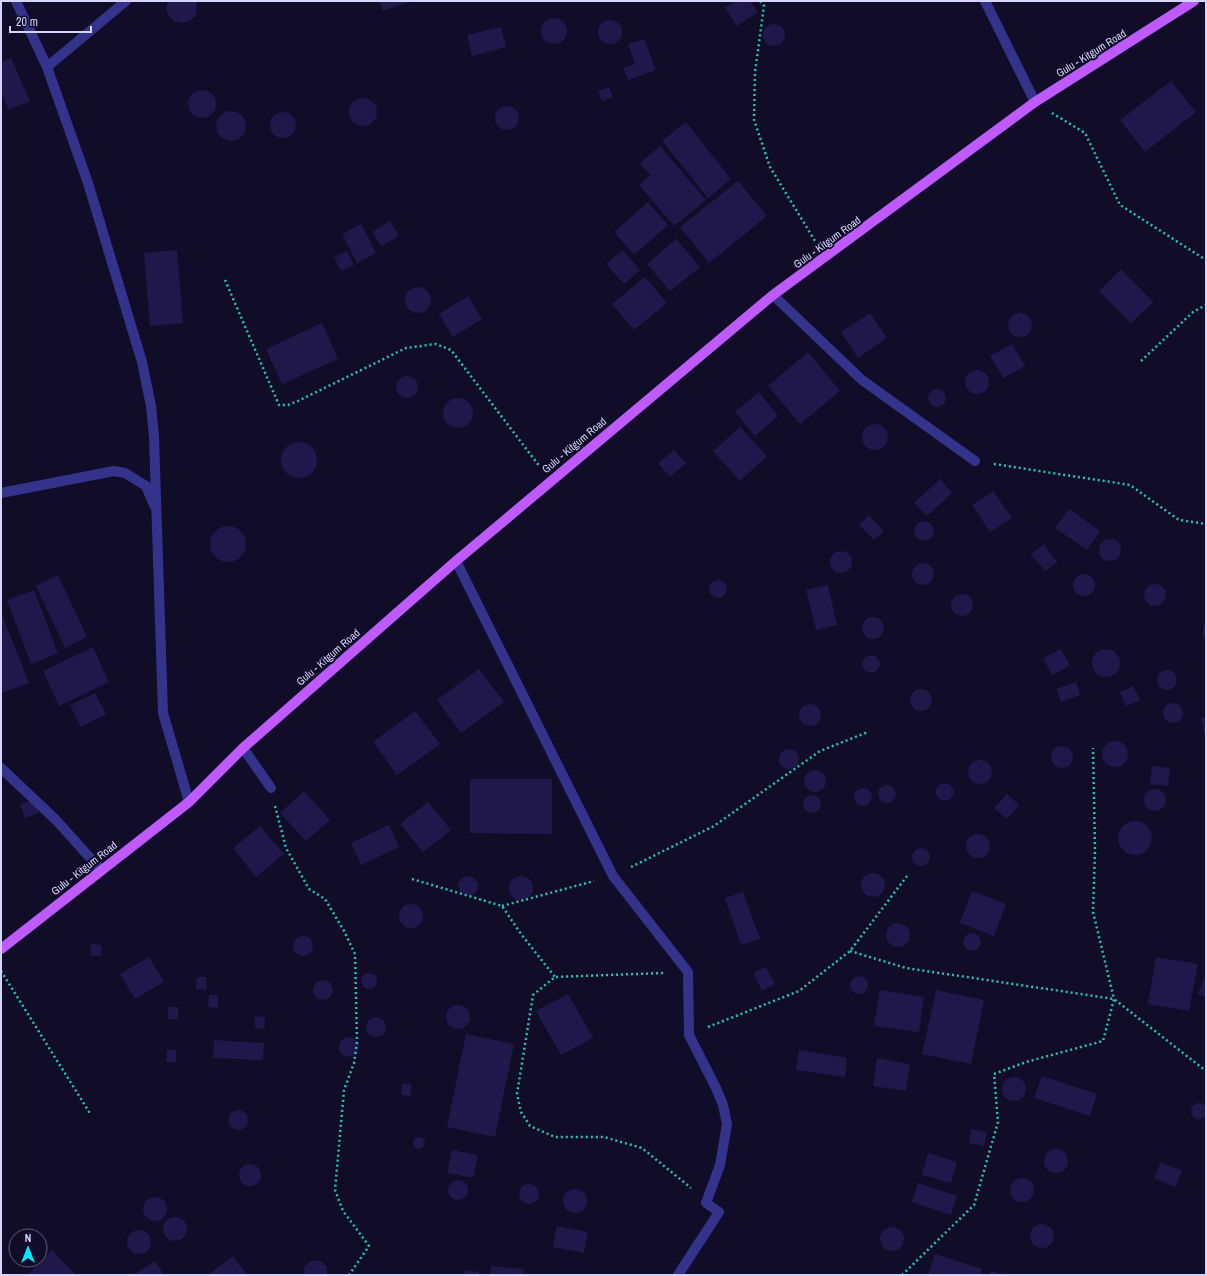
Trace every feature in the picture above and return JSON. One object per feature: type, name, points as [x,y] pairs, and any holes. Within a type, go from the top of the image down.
[{"type":"main road","name":"Gulu - Kitgum Road","points":[[1,949],[189,802],[243,748],[456,561],[550,480],[774,295],[1035,102],[1194,1]]},
{"type":"street","points":[[16,1],[47,67],[88,182],[142,362],[151,406],[154,437],[163,713],[189,802]]},
{"type":"street","points":[[47,67],[126,1]]},
{"type":"street","points":[[985,1],[1035,102]]},
{"type":"street","points":[[774,295],[862,380],[974,461]]},
{"type":"street","points":[[1,493],[114,471],[126,474],[146,486],[157,513]]},
{"type":"street","points":[[456,561],[613,876],[688,972],[689,1035],[716,1088],[723,1105],[727,1124],[720,1165],[706,1204],[719,1212],[678,1275]]},
{"type":"street","points":[[243,748],[271,788]]},
{"type":"street","points":[[1,768],[56,820],[101,870]]},
{"type":"path","points":[[760,1],[764,6],[755,72],[754,120],[770,167],[825,258]]},
{"type":"path","points":[[1035,102],[1085,132],[1120,205],[1206,260]]},
{"type":"path","points":[[225,280],[279,405],[288,405],[298,401],[406,348],[436,344],[451,350],[550,480]]},
{"type":"path","points":[[1141,361],[1193,312],[1206,305]]},
{"type":"path","points":[[974,461],[1130,485],[1179,520],[1206,524]]},
{"type":"path","points":[[412,879],[502,906],[613,876],[714,826],[820,751],[868,732]]},
{"type":"path","points":[[902,1275],[974,1205],[998,1122],[994,1074],[1026,1062],[1103,1041],[1114,1000],[1093,912],[1093,748]]},
{"type":"path","points":[[271,788],[286,848],[309,889],[325,899],[344,931],[355,954],[357,1042],[354,1062],[344,1090],[335,1190],[343,1211],[369,1246],[349,1275]]},
{"type":"path","points":[[689,1035],[799,991],[850,951],[907,876]]},
{"type":"path","points":[[502,906],[521,934],[555,977]]},
{"type":"path","points":[[850,951],[906,968],[1114,1000],[1206,1071]]},
{"type":"path","points":[[1,970],[91,1115]]},
{"type":"path","points":[[688,972],[555,977],[533,995],[517,1094],[521,1112],[530,1126],[555,1137],[604,1137],[642,1148],[719,1212]]},
{"type":"building","points":[[168,1],[196,1],[196,15],[190,21],[182,23],[174,21],[168,15],[166,8]]},
{"type":"building","points":[[379,1],[411,1],[383,11]]},
{"type":"building","points":[[735,1],[750,1],[758,12],[737,26],[725,8]]},
{"type":"building","points":[[554,18],[563,22],[567,31],[563,40],[554,44],[545,40],[541,31],[545,22]]},
{"type":"building","points":[[610,20],[619,23],[622,32],[619,41],[610,44],[601,41],[598,32],[601,23]]},
{"type":"building","points":[[774,24],[778,25],[784,31],[784,39],[778,45],[774,46],[770,45],[764,39],[763,35],[764,31],[770,25]]},
{"type":"building","points":[[501,27],[506,47],[472,56],[467,35]]},
{"type":"building","points":[[644,39],[656,70],[628,80],[623,68],[635,64],[628,44]]},
{"type":"building","points":[[11,58],[30,101],[9,110],[1,93],[1,62]]},
{"type":"building","points":[[1171,81],[1196,112],[1145,152],[1120,120]]},
{"type":"building","points":[[609,87],[613,97],[602,101],[598,91]]},
{"type":"building","points":[[202,90],[208,91],[212,94],[215,98],[215,110],[212,114],[208,117],[202,118],[196,117],[192,114],[189,110],[188,104],[189,98],[192,94],[196,91]]},
{"type":"building","points":[[363,98],[373,102],[377,112],[373,122],[363,126],[353,122],[349,112],[353,102]]},
{"type":"building","points":[[507,106],[516,109],[519,118],[516,127],[507,130],[498,127],[495,118],[498,109]]},
{"type":"building","points":[[231,111],[241,116],[246,126],[241,136],[231,141],[221,136],[216,126],[221,116]]},
{"type":"building","points":[[283,112],[292,116],[296,125],[292,134],[283,138],[274,134],[270,125],[274,116]]},
{"type":"building","points":[[686,122],[731,179],[708,198],[662,141]]},
{"type":"building","points":[[660,146],[706,200],[674,226],[639,185],[650,175],[640,163]]},
{"type":"building","points":[[738,181],[767,216],[709,263],[680,227]]},
{"type":"building","points":[[648,202],[668,225],[634,255],[614,232]]},
{"type":"building","points":[[390,221],[399,236],[381,246],[372,232]]},
{"type":"building","points":[[361,224],[376,253],[357,263],[342,234]]},
{"type":"building","points":[[676,239],[700,267],[670,291],[647,264]]},
{"type":"building","points":[[177,250],[183,323],[150,326],[144,253]]},
{"type":"building","points":[[623,250],[640,270],[624,284],[606,264]]},
{"type":"building","points":[[347,251],[354,265],[341,271],[334,257]]},
{"type":"building","points":[[1121,269],[1153,302],[1131,323],[1099,291]]},
{"type":"building","points":[[645,277],[667,303],[634,330],[612,304]]},
{"type":"building","points":[[418,287],[427,291],[431,300],[427,309],[418,313],[409,309],[405,300],[409,291]]},
{"type":"building","points":[[468,296],[482,319],[453,337],[439,314]]},
{"type":"building","points":[[870,313],[887,338],[858,358],[841,332]]},
{"type":"building","points":[[1020,313],[1025,314],[1031,320],[1031,330],[1025,336],[1020,337],[1015,336],[1009,330],[1008,325],[1009,320],[1015,314]]},
{"type":"building","points":[[322,323],[338,359],[282,384],[266,349]]},
{"type":"building","points":[[1012,344],[1025,366],[1003,378],[990,356]]},
{"type":"building","points":[[808,352],[840,391],[800,424],[768,386]]},
{"type":"building","points":[[977,370],[985,374],[989,382],[985,390],[977,394],[969,390],[965,382],[969,374]]},
{"type":"building","points":[[407,376],[415,379],[418,387],[415,395],[407,398],[399,395],[396,387],[399,379]]},
{"type":"building","points":[[933,389],[941,389],[946,394],[944,405],[941,407],[933,407],[928,402],[928,394]]},
{"type":"building","points":[[759,392],[778,416],[755,436],[735,412]]},
{"type":"building","points":[[458,398],[469,402],[473,413],[469,424],[458,428],[447,424],[443,413],[447,402]]},
{"type":"building","points":[[875,424],[884,428],[888,437],[884,446],[875,450],[866,446],[862,437],[866,428]]},
{"type":"building","points":[[740,427],[767,456],[740,481],[713,451]]},
{"type":"building","points":[[303,442],[312,447],[316,453],[316,467],[312,473],[303,478],[295,478],[286,473],[282,467],[281,456],[286,447],[292,443]]},
{"type":"building","points":[[674,450],[686,463],[670,477],[658,463]]},
{"type":"building","points":[[940,479],[952,493],[927,516],[914,503]]},
{"type":"building","points":[[993,491],[1012,518],[990,532],[972,505]]},
{"type":"building","points":[[1069,509],[1100,531],[1087,550],[1055,528]]},
{"type":"building","points":[[869,515],[884,531],[874,540],[859,525]]},
{"type":"building","points":[[924,521],[931,524],[934,531],[931,538],[924,541],[917,538],[914,531],[917,524]]},
{"type":"building","points":[[232,526],[241,531],[245,537],[245,551],[241,557],[232,562],[224,562],[215,557],[211,551],[210,540],[215,531],[221,527]]},
{"type":"building","points":[[1110,539],[1118,542],[1121,550],[1118,558],[1110,561],[1102,558],[1099,550],[1102,542]]},
{"type":"building","points":[[1044,544],[1057,562],[1045,571],[1031,554]]},
{"type":"building","points":[[841,551],[849,554],[852,562],[849,570],[841,573],[833,570],[830,562],[833,554]]},
{"type":"building","points":[[923,563],[931,566],[934,574],[931,582],[923,585],[915,582],[912,574],[915,566]]},
{"type":"building","points":[[1084,574],[1092,577],[1095,585],[1092,593],[1084,596],[1076,593],[1073,585],[1076,577]]},
{"type":"building","points":[[58,575],[87,637],[65,648],[36,586]]},
{"type":"building","points":[[714,580],[722,580],[727,585],[725,596],[722,598],[714,598],[709,593],[709,585]]},
{"type":"building","points":[[1155,584],[1163,587],[1166,595],[1163,603],[1155,606],[1147,603],[1144,595],[1147,587]]},
{"type":"building","points":[[828,585],[837,625],[816,630],[806,590]]},
{"type":"building","points":[[34,590],[58,653],[31,664],[7,600]]},
{"type":"building","points":[[962,594],[970,597],[973,605],[970,613],[962,616],[954,613],[951,605],[954,597]]},
{"type":"building","points":[[1,612],[29,683],[2,693],[1,691]]},
{"type":"building","points":[[873,617],[881,620],[884,628],[881,636],[873,639],[865,636],[862,628],[865,620]]},
{"type":"building","points":[[1206,623],[1206,640],[1203,637],[1203,626]]},
{"type":"building","points":[[93,647],[109,682],[59,706],[43,671]]},
{"type":"building","points":[[1061,649],[1070,666],[1052,675],[1043,658]]},
{"type":"building","points":[[1106,649],[1116,653],[1120,663],[1116,673],[1106,677],[1096,673],[1092,663],[1096,653]]},
{"type":"building","points":[[871,655],[875,656],[879,660],[879,668],[875,672],[871,673],[867,672],[863,668],[862,664],[863,660],[867,656]]},
{"type":"building","points":[[479,669],[504,702],[461,733],[437,700]]},
{"type":"building","points":[[1163,670],[1171,670],[1177,676],[1177,684],[1171,690],[1163,690],[1157,684],[1157,676]]},
{"type":"building","points":[[1076,682],[1080,695],[1061,702],[1056,689]]},
{"type":"building","points":[[1133,686],[1140,700],[1126,706],[1120,692]]},
{"type":"building","points":[[921,689],[929,692],[932,700],[929,708],[921,711],[913,708],[910,700],[913,692]]},
{"type":"building","points":[[95,693],[106,714],[81,727],[70,705]]},
{"type":"building","points":[[1173,703],[1180,706],[1183,713],[1180,720],[1173,723],[1166,720],[1163,713],[1166,706]]},
{"type":"building","points":[[810,704],[818,707],[821,715],[818,723],[810,726],[802,723],[799,715],[802,707]]},
{"type":"building","points":[[415,711],[440,744],[397,775],[373,742]]},
{"type":"building","points":[[1206,716],[1206,736],[1205,736],[1201,718]]},
{"type":"building","points":[[1115,741],[1125,744],[1128,754],[1125,764],[1115,767],[1105,764],[1102,754],[1105,744]]},
{"type":"building","points":[[1062,746],[1066,747],[1072,753],[1072,761],[1066,767],[1062,768],[1058,767],[1052,761],[1051,757],[1052,753],[1058,747]]},
{"type":"building","points":[[789,749],[796,752],[799,759],[796,766],[789,769],[782,766],[779,759],[782,752]]},
{"type":"building","points":[[980,760],[985,761],[991,767],[991,777],[985,783],[980,784],[975,783],[969,777],[968,772],[969,767],[975,761]]},
{"type":"building","points":[[1152,766],[1170,768],[1168,786],[1150,784]]},
{"type":"building","points":[[815,770],[823,773],[826,781],[823,789],[815,792],[807,789],[804,781],[807,773]]},
{"type":"building","points":[[470,779],[552,779],[552,834],[470,833]]},
{"type":"building","points":[[941,783],[949,783],[954,788],[952,799],[949,801],[941,801],[936,796],[936,788]]},
{"type":"building","points":[[883,785],[891,785],[896,790],[894,801],[891,803],[883,803],[878,798],[878,790]]},
{"type":"building","points":[[859,788],[867,788],[872,793],[870,804],[867,806],[859,806],[854,801],[854,793]]},
{"type":"building","points":[[1155,789],[1163,792],[1166,800],[1163,808],[1155,811],[1147,808],[1144,800],[1147,792]]},
{"type":"building","points":[[304,791],[330,820],[306,841],[280,813]]},
{"type":"building","points":[[1007,794],[1019,805],[1007,819],[994,808]]},
{"type":"building","points":[[808,795],[816,795],[821,800],[819,811],[816,813],[808,813],[803,808],[803,800]]},
{"type":"building","points":[[35,800],[39,813],[25,818],[20,804]]},
{"type":"building","points":[[428,802],[451,830],[423,852],[400,824]]},
{"type":"building","points":[[1132,821],[1138,821],[1142,822],[1149,828],[1152,838],[1151,845],[1145,852],[1138,855],[1132,855],[1128,854],[1121,848],[1118,841],[1118,835],[1119,831],[1125,824]]},
{"type":"building","points":[[389,825],[399,847],[361,865],[351,843]]},
{"type":"building","points":[[260,826],[284,854],[256,877],[233,848]]},
{"type":"building","points":[[978,834],[987,837],[990,846],[987,855],[978,858],[969,855],[966,846],[969,837]]},
{"type":"building","points":[[917,848],[925,848],[930,853],[928,864],[925,866],[917,866],[912,861],[912,853]]},
{"type":"building","points":[[873,873],[878,874],[884,880],[884,890],[878,896],[873,897],[868,896],[862,890],[861,885],[862,880],[868,874]]},
{"type":"building","points":[[468,876],[475,879],[478,886],[475,893],[468,896],[461,893],[458,886],[461,879]]},
{"type":"building","points":[[521,876],[526,877],[532,883],[532,893],[526,899],[521,900],[516,899],[510,893],[509,888],[510,883],[516,877]]},
{"type":"building","points":[[972,891],[1006,904],[994,936],[960,923]]},
{"type":"building","points":[[743,892],[760,939],[741,945],[725,898]]},
{"type":"building","points":[[411,904],[420,907],[423,916],[420,925],[411,928],[402,925],[399,916],[402,907]]},
{"type":"building","points":[[898,923],[907,926],[910,935],[907,944],[898,947],[889,944],[886,935],[889,926]]},
{"type":"building","points":[[968,933],[976,933],[981,938],[979,949],[976,951],[968,951],[963,946],[963,938]]},
{"type":"building","points":[[303,936],[310,939],[313,946],[310,953],[303,956],[296,953],[293,946],[296,939]]},
{"type":"building","points":[[91,944],[101,945],[101,956],[91,956]]},
{"type":"building","points":[[149,957],[164,982],[135,999],[120,974]]},
{"type":"building","points":[[1156,957],[1198,964],[1189,1011],[1148,1004]]},
{"type":"building","points":[[766,967],[775,984],[762,991],[753,973]]},
{"type":"building","points":[[369,973],[376,978],[377,981],[372,988],[369,989],[362,984],[361,981],[366,974]]},
{"type":"building","points":[[1206,973],[1206,997],[1198,994]]},
{"type":"building","points":[[855,976],[863,976],[868,981],[866,992],[863,994],[855,994],[850,989],[850,981]]},
{"type":"building","points":[[197,977],[206,977],[206,990],[196,989]]},
{"type":"building","points":[[323,980],[330,983],[333,990],[330,997],[323,1000],[316,997],[313,990],[316,983]]},
{"type":"building","points":[[880,990],[924,997],[919,1032],[874,1026]]},
{"type":"building","points":[[936,990],[984,1000],[971,1064],[922,1054]]},
{"type":"building","points":[[568,994],[593,1038],[561,1055],[536,1011]]},
{"type":"building","points":[[209,995],[218,995],[218,1008],[208,1007]]},
{"type":"building","points":[[458,1005],[463,1006],[469,1012],[469,1022],[463,1028],[458,1029],[453,1028],[447,1022],[446,1017],[447,1012],[453,1006]]},
{"type":"building","points":[[168,1007],[178,1007],[178,1019],[168,1019]]},
{"type":"building","points":[[255,1016],[265,1017],[264,1029],[255,1028]]},
{"type":"building","points":[[376,1017],[383,1020],[386,1027],[383,1034],[376,1037],[369,1034],[366,1027],[369,1020]]},
{"type":"building","points":[[466,1034],[514,1044],[495,1137],[447,1127]]},
{"type":"building","points":[[349,1037],[356,1040],[359,1047],[356,1054],[349,1057],[342,1054],[339,1047],[342,1040]]},
{"type":"building","points":[[214,1040],[264,1043],[263,1060],[213,1058]]},
{"type":"building","points":[[167,1050],[176,1050],[176,1063],[166,1062]]},
{"type":"building","points":[[799,1050],[847,1058],[845,1077],[796,1070]]},
{"type":"building","points":[[877,1058],[910,1064],[906,1091],[873,1086]]},
{"type":"building","points":[[1042,1076],[1097,1094],[1090,1116],[1034,1098]]},
{"type":"building","points":[[1014,1077],[1019,1078],[1025,1084],[1025,1094],[1019,1100],[1014,1101],[1009,1100],[1003,1094],[1002,1089],[1003,1084],[1009,1078]]},
{"type":"building","points":[[402,1083],[411,1084],[411,1096],[401,1095]]},
{"type":"building","points":[[1199,1103],[1205,1105],[1207,1111],[1205,1117],[1199,1119],[1193,1117],[1191,1111],[1193,1105]]},
{"type":"building","points":[[238,1110],[245,1113],[248,1120],[245,1127],[238,1130],[231,1127],[228,1120],[231,1113]]},
{"type":"building","points":[[971,1129],[987,1132],[984,1146],[969,1143]]},
{"type":"building","points":[[419,1137],[423,1139],[425,1143],[423,1147],[419,1149],[415,1147],[413,1143],[415,1139]]},
{"type":"building","points":[[1056,1149],[1061,1150],[1067,1156],[1067,1166],[1061,1172],[1056,1173],[1051,1172],[1045,1166],[1044,1161],[1045,1156],[1051,1150]]},
{"type":"building","points":[[452,1150],[478,1155],[473,1178],[447,1173]]},
{"type":"building","points":[[928,1153],[957,1162],[951,1183],[922,1175]]},
{"type":"building","points":[[1161,1162],[1182,1171],[1175,1187],[1154,1178]]},
{"type":"building","points":[[250,1164],[258,1167],[261,1175],[258,1183],[250,1186],[242,1183],[239,1175],[242,1167]]},
{"type":"building","points":[[1022,1178],[1027,1179],[1033,1185],[1033,1195],[1027,1201],[1022,1202],[1017,1201],[1011,1195],[1010,1190],[1011,1185],[1017,1179]]},
{"type":"building","points":[[458,1180],[465,1183],[468,1190],[465,1197],[458,1200],[451,1197],[448,1190],[451,1183]]},
{"type":"building","points":[[918,1183],[957,1196],[951,1215],[912,1202]]},
{"type":"building","points":[[529,1184],[536,1187],[539,1194],[536,1201],[529,1204],[522,1201],[519,1194],[522,1187]]},
{"type":"building","points":[[575,1189],[583,1193],[587,1201],[583,1209],[575,1213],[567,1209],[563,1201],[567,1193]]},
{"type":"building","points":[[155,1197],[163,1201],[167,1209],[163,1217],[155,1221],[147,1217],[143,1209],[147,1201]]},
{"type":"building","points":[[175,1217],[183,1221],[187,1229],[183,1237],[175,1241],[167,1237],[163,1229],[167,1221]]},
{"type":"building","points":[[1042,1224],[1047,1225],[1053,1231],[1053,1241],[1047,1247],[1042,1248],[1037,1247],[1031,1241],[1030,1236],[1031,1231],[1037,1225]]},
{"type":"building","points":[[557,1226],[588,1232],[584,1253],[553,1247]]},
{"type":"building","points":[[892,1227],[901,1230],[904,1239],[901,1248],[892,1251],[883,1248],[880,1239],[883,1230]]},
{"type":"building","points":[[139,1230],[147,1234],[151,1242],[147,1250],[139,1254],[131,1250],[127,1242],[131,1234]]},
{"type":"building","points":[[52,1250],[76,1275],[27,1275],[34,1268],[48,1268],[48,1254]]},
{"type":"building","points":[[935,1254],[982,1269],[980,1275],[928,1275]]},
{"type":"building","points":[[233,1256],[247,1275],[208,1275]]},
{"type":"building","points":[[155,1261],[164,1275],[133,1275]]},
{"type":"building","points":[[311,1261],[321,1261],[327,1267],[327,1275],[304,1275],[304,1267]]},
{"type":"building","points":[[491,1266],[524,1269],[523,1275],[490,1275]]},
{"type":"building","points":[[465,1270],[479,1272],[479,1275],[464,1275]]},
{"type":"building","points":[[990,1271],[1004,1274],[1004,1275],[989,1275]]}]
